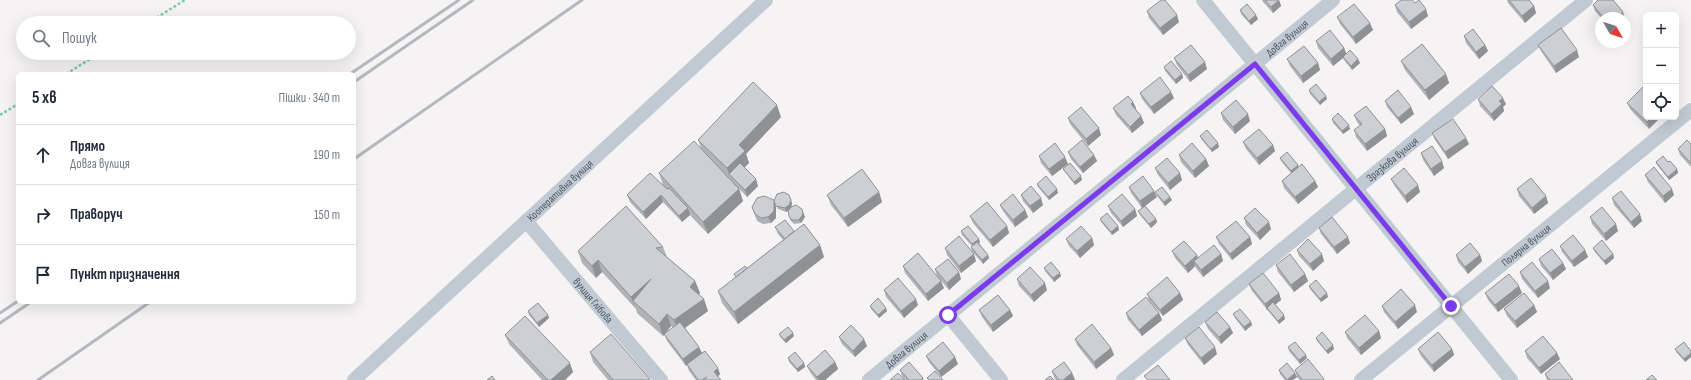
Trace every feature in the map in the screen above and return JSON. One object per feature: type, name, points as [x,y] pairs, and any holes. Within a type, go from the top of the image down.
[{"type":"street","name":"Кооперативна вулиця","points":[[354,380],[766,0]]},
{"type":"street","points":[[1203,0],[1511,380]]},
{"type":"street","name":"Довга вулиця","points":[[869,380],[1333,0]]},
{"type":"street","name":"Зразкова вулиця","points":[[1123,380],[1586,0]]},
{"type":"street","name":"Полярна вулиця","points":[[1361,380],[1691,110]]},
{"type":"street","name":"вулиця Глібова","points":[[526,221],[661,380]]},
{"type":"street","points":[[948,315],[1001,380]]},
{"type":"path","points":[[159,16],[185,0]]},
{"type":"path","points":[[69,72],[89,60]]},
{"type":"path","points":[[0,115],[16,105]]},
{"type":"building","points":[[1161,0],[1165,0],[1177,15],[1160,28],[1147,11]]},
{"type":"building","points":[[1265,0],[1279,0],[1271,7]]},
{"type":"building","points":[[1401,0],[1412,0],[1415,3],[1419,0],[1426,9],[1409,22],[1395,5]]},
{"type":"building","points":[[1509,0],[1529,0],[1534,6],[1522,16]]},
{"type":"building","points":[[1598,0],[1613,0],[1623,12],[1599,12],[1593,5]]},
{"type":"building","points":[[1247,4],[1256,15],[1249,21],[1240,10]]},
{"type":"building","points":[[1354,4],[1370,23],[1353,37],[1337,17]]},
{"type":"building","points":[[1561,28],[1577,50],[1554,66],[1538,45]]},
{"type":"building","points":[[1473,29],[1485,45],[1476,52],[1464,36]]},
{"type":"building","points":[[1330,30],[1344,48],[1331,59],[1316,41]]},
{"type":"building","points":[[1422,44],[1446,74],[1425,90],[1401,61]]},
{"type":"building","points":[[1191,45],[1205,62],[1188,75],[1174,58]]},
{"type":"building","points":[[1304,46],[1318,63],[1301,76],[1287,59]]},
{"type":"building","points":[[1350,50],[1358,59],[1351,66],[1343,57]]},
{"type":"building","points":[[1171,61],[1182,74],[1175,80],[1164,67]]},
{"type":"building","points":[[1160,77],[1171,92],[1151,107],[1140,93]]},
{"type":"building","points":[[753,82],[777,105],[739,145],[745,151],[727,168],[698,140]]},
{"type":"building","points":[[1316,84],[1326,96],[1319,102],[1309,90]]},
{"type":"building","points":[[1492,86],[1503,98],[1499,101],[1502,104],[1491,114],[1478,99]]},
{"type":"building","points":[[1643,87],[1643,118],[1627,103]]},
{"type":"building","points":[[1398,90],[1411,107],[1398,118],[1385,101]]},
{"type":"building","points":[[1128,96],[1133,102],[1131,104],[1141,116],[1130,127],[1113,108]]},
{"type":"building","points":[[1236,100],[1248,114],[1233,127],[1221,113]]},
{"type":"building","points":[[1366,106],[1385,129],[1365,144],[1354,130],[1362,124],[1354,115]]},
{"type":"building","points":[[1081,107],[1099,128],[1086,139],[1068,118]]},
{"type":"building","points":[[1338,113],[1349,125],[1342,131],[1332,119]]},
{"type":"building","points":[[1453,119],[1466,138],[1445,152],[1432,133]]},
{"type":"building","points":[[1259,129],[1273,145],[1257,158],[1243,142]]},
{"type":"building","points":[[1207,130],[1218,143],[1211,149],[1200,136]]},
{"type":"building","points":[[1082,140],[1094,155],[1080,167],[1068,152]]},
{"type":"building","points":[[1687,140],[1691,144],[1691,163],[1678,149]]},
{"type":"building","points":[[694,141],[739,189],[703,222],[659,173]]},
{"type":"building","points":[[1055,143],[1065,157],[1049,169],[1039,156]]},
{"type":"building","points":[[1192,143],[1206,159],[1193,171],[1179,155]]},
{"type":"building","points":[[1432,146],[1442,161],[1431,169],[1421,153]]},
{"type":"building","points":[[1287,152],[1298,165],[1291,171],[1280,158]]},
{"type":"building","points":[[1663,156],[1677,169],[1668,177],[1656,162]]},
{"type":"building","points":[[1167,158],[1180,173],[1168,183],[1155,168]]},
{"type":"building","points":[[740,163],[756,179],[745,190],[729,174]]},
{"type":"building","points":[[1070,163],[1081,176],[1074,182],[1063,169]]},
{"type":"building","points":[[1302,164],[1315,181],[1295,197],[1282,181]]},
{"type":"building","points":[[1654,167],[1672,189],[1663,196],[1645,175]]},
{"type":"building","points":[[1404,168],[1418,185],[1405,196],[1391,179]]},
{"type":"building","points":[[862,169],[879,192],[844,218],[827,195]]},
{"type":"building","points":[[650,173],[667,189],[669,188],[688,208],[679,216],[661,195],[643,212],[627,195]]},
{"type":"building","points":[[1046,176],[1057,189],[1048,197],[1037,184]]},
{"type":"building","points":[[1143,176],[1154,191],[1140,201],[1129,187]]},
{"type":"building","points":[[1531,178],[1546,196],[1532,208],[1517,189]]},
{"type":"building","points":[[1031,186],[1041,198],[1030,206],[1021,195]]},
{"type":"building","points":[[1162,187],[1170,197],[1164,202],[1155,192]]},
{"type":"building","points":[[1621,191],[1640,214],[1631,222],[1612,198]]},
{"type":"building","points":[[784,192],[789,195],[791,200],[789,205],[785,208],[776,206],[774,201],[777,194]]},
{"type":"building","points":[[1013,194],[1025,210],[1013,220],[1000,205]]},
{"type":"building","points":[[1122,194],[1135,209],[1121,221],[1108,206]]},
{"type":"building","points":[[764,196],[774,200],[774,211],[768,217],[761,218],[755,214],[752,207],[757,198]]},
{"type":"building","points":[[987,202],[1007,226],[990,240],[970,216]]},
{"type":"building","points":[[796,205],[802,209],[803,214],[799,220],[792,220],[788,211],[791,207]]},
{"type":"building","points":[[626,206],[663,247],[656,248],[695,281],[690,287],[704,299],[674,320],[667,314],[659,324],[633,301],[651,279],[631,297],[598,260],[592,266],[578,251]]},
{"type":"building","points":[[1145,206],[1156,219],[1149,224],[1138,211]]},
{"type":"building","points":[[1602,207],[1616,224],[1604,234],[1590,217]]},
{"type":"building","points":[[1255,208],[1269,222],[1257,233],[1244,218]]},
{"type":"building","points":[[1107,213],[1118,226],[1111,232],[1100,219]]},
{"type":"building","points":[[1332,217],[1348,237],[1334,247],[1319,228]]},
{"type":"building","points":[[785,220],[794,231],[785,239],[775,227]]},
{"type":"building","points":[[1236,221],[1250,237],[1230,254],[1216,237]]},
{"type":"building","points":[[804,224],[820,245],[734,312],[718,291]]},
{"type":"building","points":[[968,226],[979,239],[972,244],[961,231]]},
{"type":"building","points":[[1081,226],[1092,238],[1077,251],[1066,239]]},
{"type":"building","points":[[1573,235],[1585,250],[1572,261],[1560,246]]},
{"type":"building","points":[[959,236],[974,254],[959,266],[945,248]]},
{"type":"building","points":[[1308,239],[1322,254],[1310,264],[1297,250]]},
{"type":"building","points":[[1602,240],[1613,254],[1604,261],[1593,248]]},
{"type":"building","points":[[1184,241],[1197,255],[1185,266],[1172,251]]},
{"type":"building","points":[[977,242],[988,255],[982,260],[971,247]]},
{"type":"building","points":[[1470,243],[1480,255],[1465,267],[1456,255]]},
{"type":"building","points":[[1214,245],[1221,254],[1201,270],[1194,261]]},
{"type":"building","points":[[1552,249],[1563,263],[1550,273],[1539,259]]},
{"type":"building","points":[[918,253],[941,281],[926,294],[903,266]]},
{"type":"building","points":[[1290,254],[1305,274],[1291,285],[1276,265]]},
{"type":"building","points":[[948,259],[959,272],[947,283],[935,269]]},
{"type":"building","points":[[1051,262],[1060,273],[1053,278],[1044,268]]},
{"type":"building","points":[[1532,262],[1548,281],[1535,291],[1520,272]]},
{"type":"building","points":[[745,266],[747,268],[736,277],[734,274]]},
{"type":"building","points":[[1030,267],[1045,283],[1031,295],[1017,279]]},
{"type":"building","points":[[1263,273],[1279,293],[1265,304],[1249,284]]},
{"type":"building","points":[[1509,274],[1519,286],[1495,305],[1485,293]]},
{"type":"building","points":[[1167,277],[1180,293],[1160,310],[1147,294]]},
{"type":"building","points":[[898,278],[916,299],[901,311],[884,290]]},
{"type":"building","points":[[1316,280],[1327,293],[1320,299],[1309,286]]},
{"type":"building","points":[[1401,289],[1415,305],[1395,322],[1382,306]]},
{"type":"building","points":[[1524,293],[1534,305],[1515,321],[1504,309]]},
{"type":"building","points":[[998,295],[1010,310],[991,325],[979,310]]},
{"type":"building","points":[[1146,297],[1159,313],[1139,330],[1126,313]]},
{"type":"building","points":[[878,298],[886,308],[878,315],[870,306]]},
{"type":"building","points":[[1273,302],[1284,315],[1278,321],[1267,308]]},
{"type":"building","points":[[538,303],[548,315],[537,323],[528,311]]},
{"type":"building","points":[[1240,309],[1251,322],[1244,327],[1233,314]]},
{"type":"building","points":[[1217,312],[1230,327],[1219,337],[1205,322]]},
{"type":"building","points":[[1365,315],[1379,331],[1359,348],[1345,332]]},
{"type":"building","points":[[525,316],[570,363],[551,380],[548,380],[505,335]]},
{"type":"building","points":[[680,322],[699,347],[683,359],[664,334]]},
{"type":"building","points":[[1092,324],[1111,348],[1094,362],[1075,339]]},
{"type":"building","points":[[851,325],[864,339],[853,351],[839,337]]},
{"type":"building","points":[[788,327],[793,333],[784,340],[779,334]]},
{"type":"building","points":[[1199,327],[1215,347],[1201,358],[1185,338]]},
{"type":"building","points":[[1322,332],[1333,345],[1326,351],[1316,338]]},
{"type":"building","points":[[1438,332],[1452,349],[1432,365],[1418,349]]},
{"type":"building","points":[[611,334],[650,379],[613,380],[590,352]]},
{"type":"building","points":[[1543,336],[1557,353],[1539,368],[1525,351]]},
{"type":"building","points":[[943,342],[955,357],[939,371],[926,356]]},
{"type":"building","points":[[1295,342],[1306,355],[1299,360],[1288,347]]},
{"type":"building","points":[[1684,342],[1691,353],[1684,359],[1675,349]]},
{"type":"building","points":[[825,350],[835,362],[817,377],[807,366]]},
{"type":"building","points":[[705,351],[718,368],[714,372],[721,380],[703,380],[707,377],[702,380],[698,380],[687,364]]},
{"type":"building","points":[[795,352],[804,363],[797,369],[788,358]]},
{"type":"building","points":[[1308,359],[1324,379],[1323,380],[1302,380],[1295,370]]},
{"type":"building","points":[[909,362],[923,378],[921,380],[909,380],[900,370]]},
{"type":"building","points":[[1064,362],[1072,373],[1063,380],[1059,380],[1052,371]]},
{"type":"building","points":[[1559,362],[1573,380],[1550,380],[1545,374]]},
{"type":"building","points":[[1287,363],[1295,373],[1287,380],[1279,370]]},
{"type":"building","points":[[1158,365],[1170,380],[1148,380],[1144,376]]},
{"type":"building","points":[[935,371],[943,380],[929,380],[927,378]]},
{"type":"building","points":[[898,373],[905,380],[890,380]]},
{"type":"building","points":[[1652,375],[1657,380],[1646,380]]},
{"type":"building","points":[[492,376],[495,380],[487,380]]},
{"type":"building","points":[[1050,376],[1054,380],[1045,380]]},
{"type":"railway","points":[[353,72],[459,0]]},
{"type":"railway","points":[[356,81],[473,0]]},
{"type":"railway","points":[[356,158],[582,0]]},
{"type":"railway","points":[[0,313],[16,302]]},
{"type":"railway","points":[[0,323],[28,304]]},
{"type":"railway","points":[[38,380],[147,304]]},
{"type":"route","points":[[948,315],[1255,64],[1451,306]]}]
